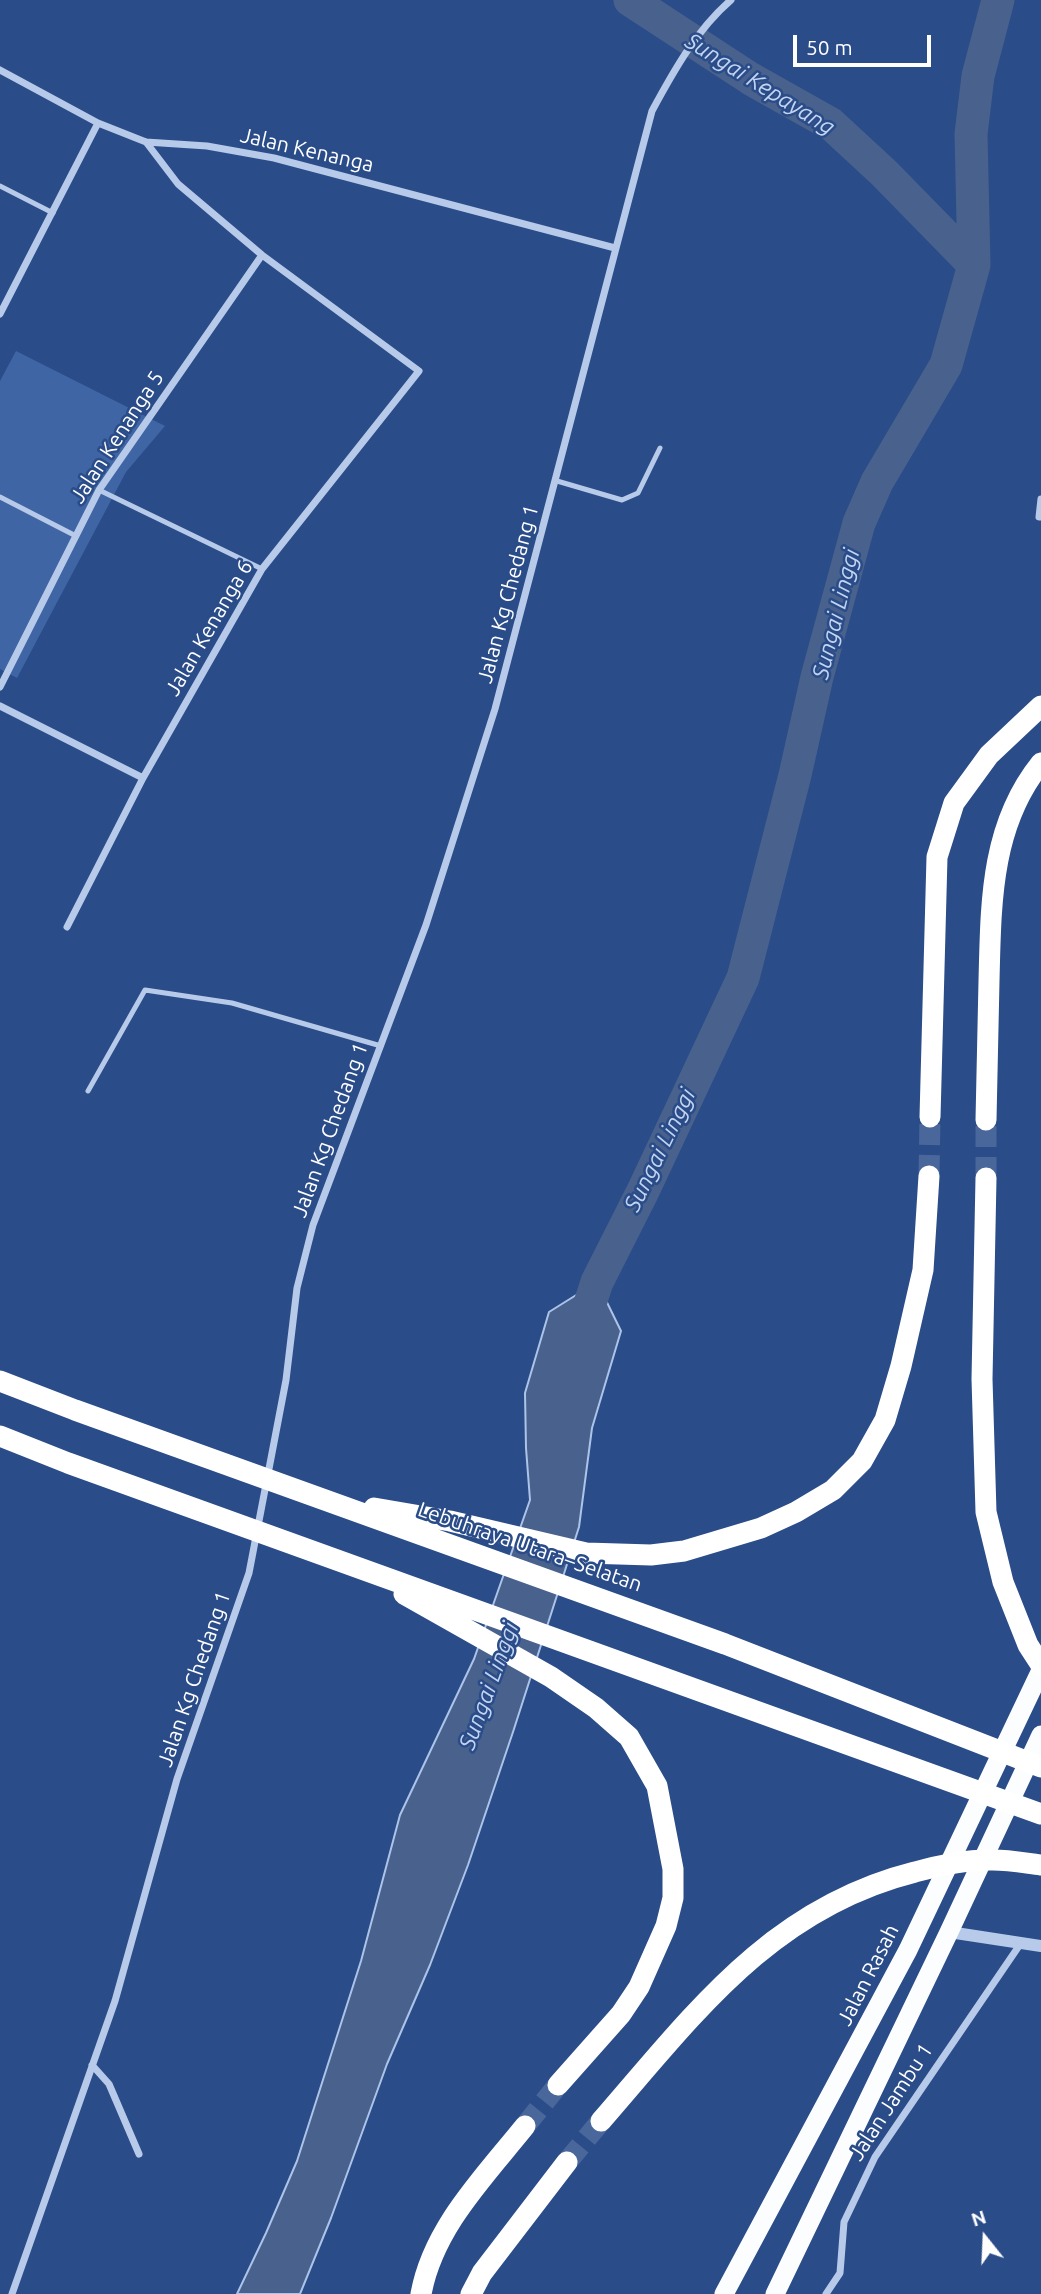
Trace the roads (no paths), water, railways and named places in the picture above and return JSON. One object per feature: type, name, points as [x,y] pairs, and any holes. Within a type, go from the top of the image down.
[{"type":"highway","points":[[930,1117],[937,857],[954,803],[989,755],[1041,706]]},
{"type":"highway","points":[[986,1120],[991,896],[1007,822],[1022,790],[1041,764]]},
{"type":"highway","points":[[320,1499],[450,1521],[586,1553],[651,1555],[684,1551],[719,1542],[761,1528],[796,1512],[833,1490],[862,1461],[885,1420],[923,1270],[929,1176]]},
{"type":"highway","points":[[986,1178],[982,1379],[986,1513],[1003,1581],[1028,1645],[1041,1665]]},
{"type":"highway","name":"Lebuhraya Utara–Selatan","points":[[0,1381],[320,1499],[572,1587],[1041,1767]]},
{"type":"highway","points":[[0,1436],[68,1463],[1041,1814]]},
{"type":"highway","points":[[347,1562],[551,1676],[596,1708],[629,1737],[657,1786],[673,1868],[673,1898],[666,1926],[639,1987],[621,2014],[558,2085]]},
{"type":"highway","name":"Jalan Rasah","points":[[724,2294],[908,1950],[1041,1670]]},
{"type":"highway","points":[[775,2294],[1041,1735]]},
{"type":"highway","points":[[601,2121],[730,1976],[785,1931],[846,1896],[886,1879],[937,1866],[991,1860],[1041,1865]]},
{"type":"highway","points":[[421,2294],[423,2280],[439,2240],[525,2126]]},
{"type":"highway","points":[[471,2294],[482,2273],[567,2162]]},
{"type":"street","name":"Jalan Kg Chedang 1","points":[[12,2294],[115,2001],[177,1779],[249,1573],[286,1380],[297,1288],[313,1226],[426,925],[495,709],[652,111],[673,72],[717,12],[731,0]]},
{"type":"street","name":"Jalan Kenanga","points":[[0,70],[98,122],[146,142],[207,146],[274,158],[615,248]]},
{"type":"street","points":[[0,314],[98,122]]},
{"type":"street","points":[[146,142],[178,184],[262,254]]},
{"type":"street","name":"Jalan Kenanga 6","points":[[67,927],[142,778],[262,569],[419,371],[262,254]]},
{"type":"street","name":"Jalan Kenanga 5","points":[[0,687],[99,490],[262,254]]},
{"type":"street","points":[[0,290],[10,295]]},
{"type":"street","points":[[1041,499],[1041,517]]},
{"type":"street","points":[[0,706],[142,778]]},
{"type":"street","points":[[949,1932],[1041,1946]]},
{"type":"street","name":"Jalan Jambu 1","points":[[826,2294],[841,2273],[844,2222],[875,2157],[1021,1942]]},
{"type":"street","points":[[92,2065],[109,2084],[139,2154]]},
{"type":"lane","points":[[0,186],[53,213]]},
{"type":"lane","points":[[557,481],[622,500],[638,493],[660,448]]},
{"type":"lane","points":[[99,490],[262,569]]},
{"type":"lane","points":[[0,497],[76,536]]},
{"type":"lane","points":[[88,1091],[145,990],[232,1003],[381,1046]]},
{"type":"water","points":[[597,1282],[621,1331],[592,1428],[579,1527],[468,1865],[430,1965],[387,2064],[331,2218],[300,2294],[237,2294],[297,2161],[361,1961],[400,1815],[474,1659],[530,1500],[525,1393],[549,1312]]},
{"type":"waterway","name":"Sungai Kepayang","points":[[630,0],[751,79],[831,124],[884,173],[974,265]]},
{"type":"waterway","name":"Sungai Linggi","points":[[583,1325],[597,1282],[743,978],[817,677],[859,523],[877,482],[946,365],[974,265],[971,134],[978,76],[998,0]]},
{"type":"tunnel","points":[[929,1176],[930,1117]]},
{"type":"tunnel","points":[[986,1120],[986,1178]]},
{"type":"tunnel","points":[[525,2126],[558,2085]]},
{"type":"tunnel","points":[[567,2162],[601,2121]]}]
